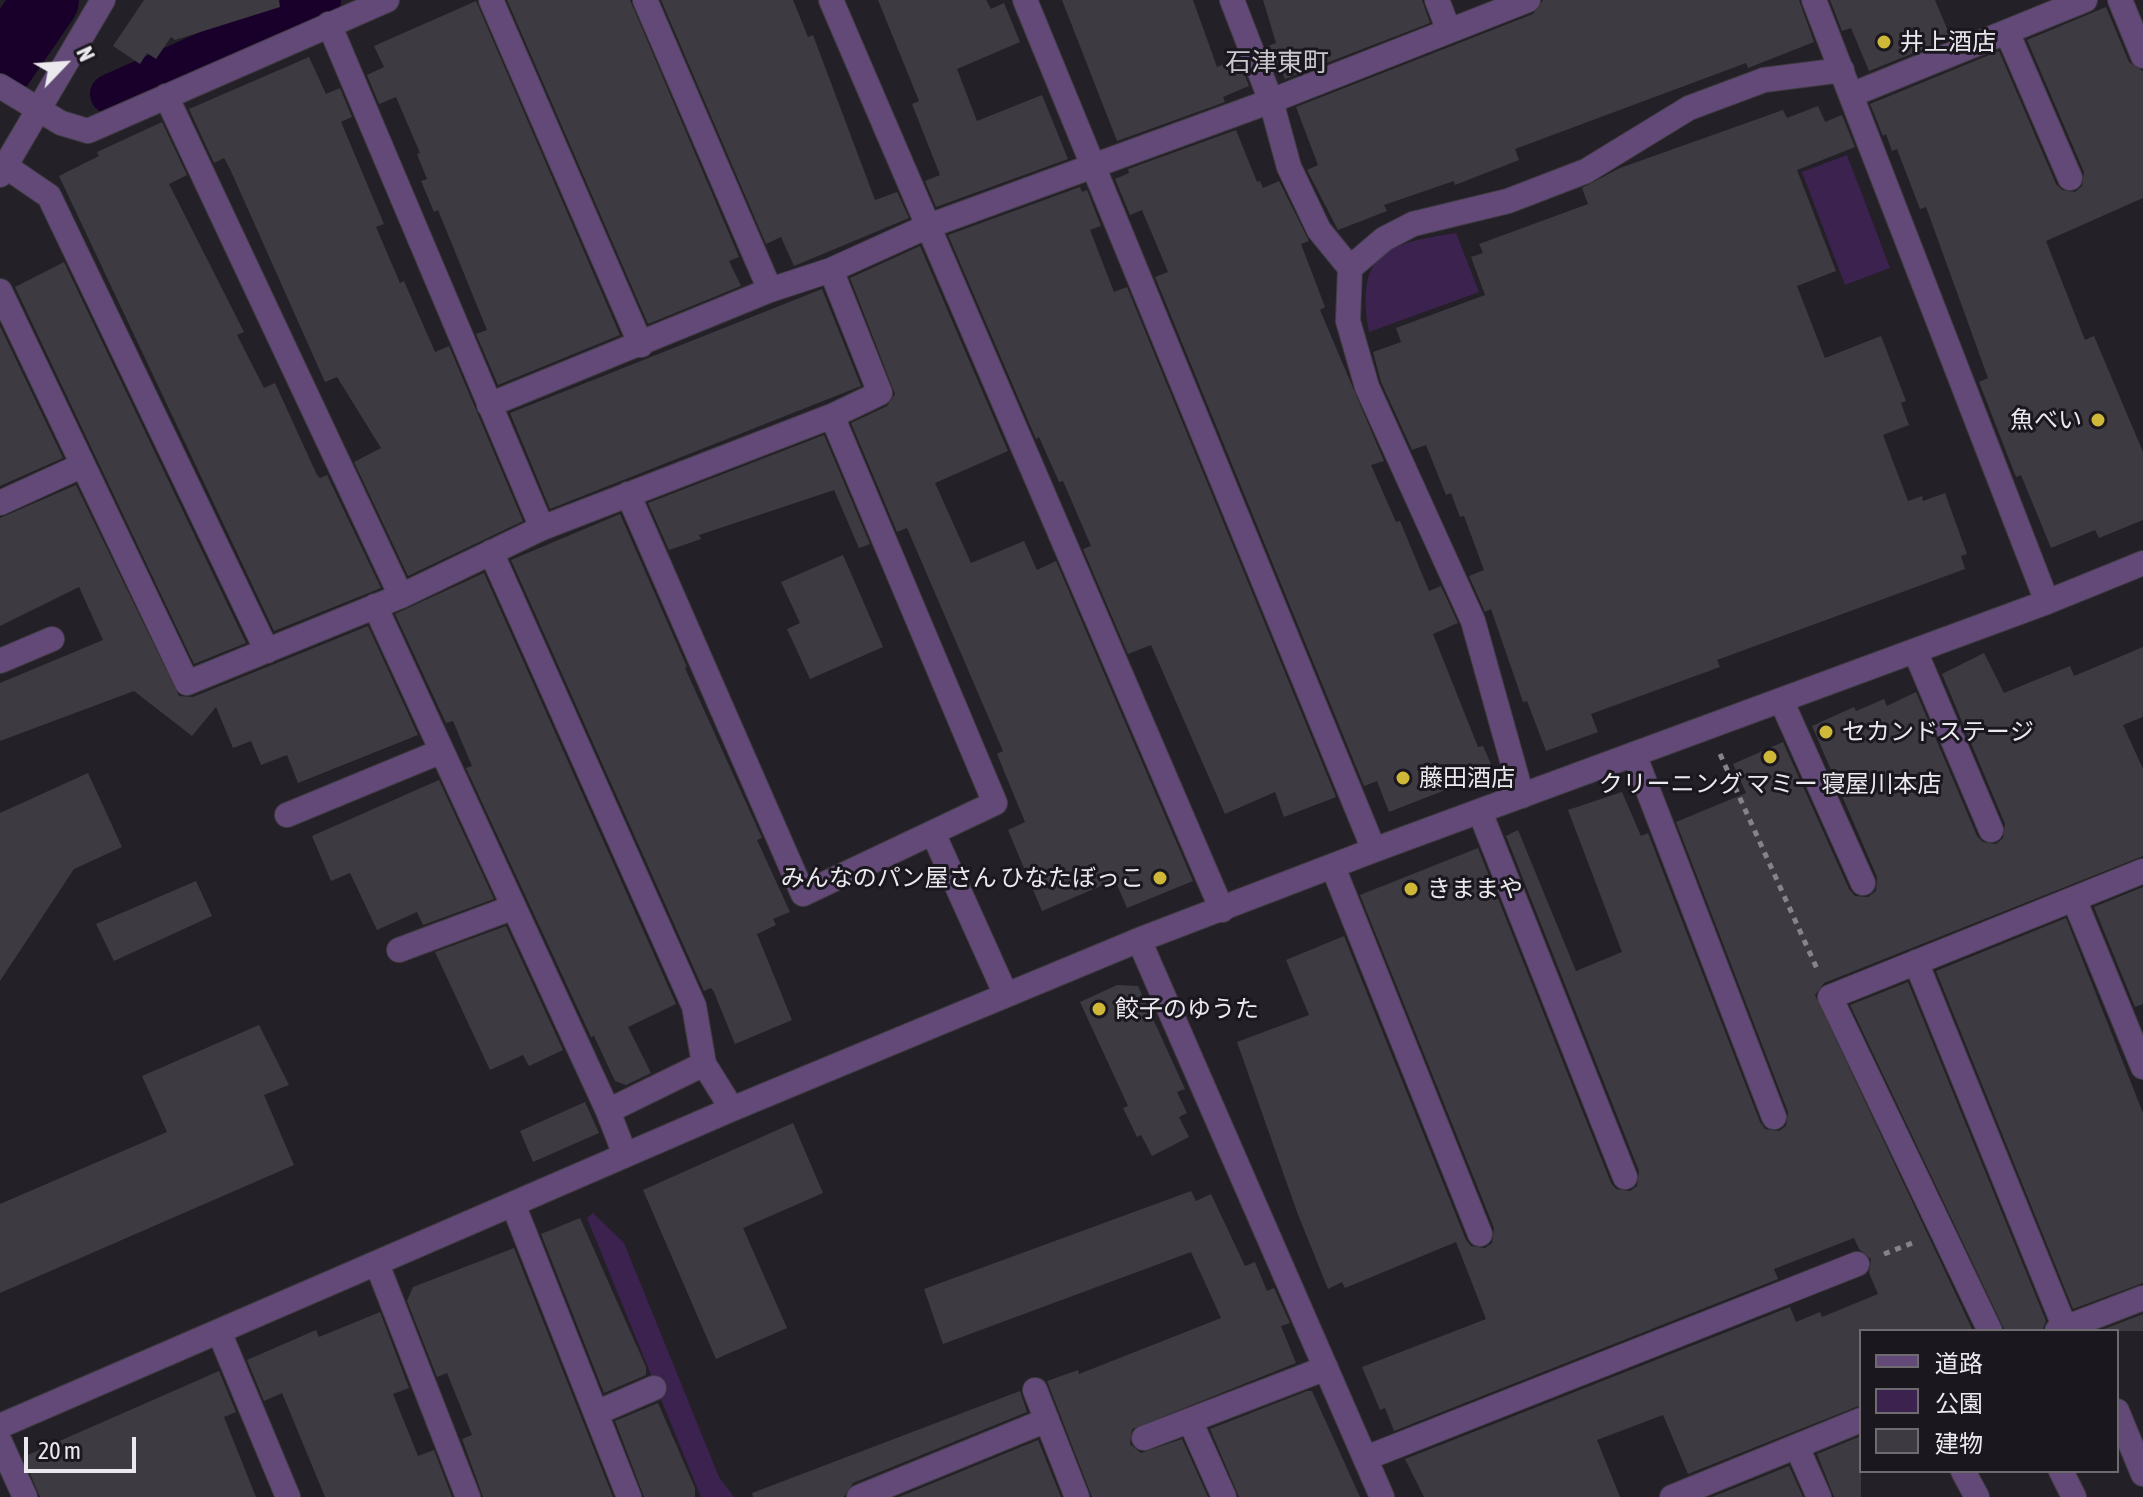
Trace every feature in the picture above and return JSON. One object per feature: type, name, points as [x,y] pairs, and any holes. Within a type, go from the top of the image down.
[{"type":"street","points":[[103,0],[34,107],[3,170],[49,196],[267,651]]},
{"type":"street","points":[[0,86],[61,123],[88,131],[342,11],[387,0]]},
{"type":"street","points":[[491,0],[641,345]]},
{"type":"street","points":[[645,0],[770,290]]},
{"type":"street","points":[[831,0],[1222,910]]},
{"type":"street","points":[[1025,0],[1374,850]]},
{"type":"street","points":[[1232,0],[1271,101],[1295,179],[1319,230],[1350,268],[1348,321],[1367,387],[1473,621],[1522,796]]},
{"type":"street","points":[[1437,0],[1449,31]]},
{"type":"street","points":[[489,405],[770,290],[831,270],[926,227],[1271,101],[1528,0]]},
{"type":"street","points":[[1814,0],[2047,602]]},
{"type":"street","points":[[1851,95],[2085,0]]},
{"type":"street","points":[[2120,0],[2143,56]]},
{"type":"street","points":[[342,11],[489,405],[542,528]]},
{"type":"street","points":[[2007,32],[2070,178]]},
{"type":"street","points":[[1350,268],[1384,239],[1413,224],[1508,201],[1586,171],[1689,108],[1764,80],[1842,70]]},
{"type":"street","points":[[166,96],[401,596]]},
{"type":"street","points":[[0,291],[187,683],[401,596],[542,528],[832,416],[880,393],[831,270]]},
{"type":"street","points":[[628,494],[803,894],[995,803],[832,416]]},
{"type":"street","points":[[0,503],[83,465]]},
{"type":"street","points":[[491,552],[694,1006],[704,1064],[732,1109]]},
{"type":"street","points":[[0,1426],[220,1334],[732,1109],[1139,940],[2047,602],[2143,563]]},
{"type":"street","points":[[375,606],[608,1111],[625,1155]]},
{"type":"street","points":[[0,661],[52,639]]},
{"type":"street","points":[[1915,651],[1991,830]]},
{"type":"street","points":[[1781,700],[1863,883]]},
{"type":"street","points":[[287,815],[442,751]]},
{"type":"street","points":[[1634,754],[1774,1117]]},
{"type":"street","points":[[1480,812],[1625,1177]]},
{"type":"street","points":[[933,833],[1006,995]]},
{"type":"street","points":[[1333,867],[1480,1234]]},
{"type":"street","points":[[1989,1329],[1830,997],[2143,871]]},
{"type":"street","points":[[2074,899],[2143,1067]]},
{"type":"street","points":[[399,950],[514,907]]},
{"type":"street","points":[[1139,940],[1382,1497]]},
{"type":"street","points":[[1916,962],[2061,1329],[2143,1298]]},
{"type":"street","points":[[608,1111],[704,1064]]},
{"type":"street","points":[[513,1204],[629,1497]]},
{"type":"street","points":[[377,1264],[468,1497]]},
{"type":"street","points":[[1366,1458],[1857,1264]]},
{"type":"street","points":[[220,1334],[288,1497]]},
{"type":"street","points":[[1144,1438],[1191,1423],[1326,1368]]},
{"type":"street","points":[[596,1413],[654,1388]]},
{"type":"street","points":[[1035,1390],[1077,1497]]},
{"type":"street","points":[[2119,1416],[2143,1474]]},
{"type":"street","points":[[859,1497],[1047,1420]]},
{"type":"street","points":[[1672,1497],[1859,1421]]},
{"type":"street","points":[[1191,1423],[1224,1497]]},
{"type":"street","points":[[0,1442],[25,1497]]},
{"type":"street","points":[[1797,1447],[1819,1497]]},
{"type":"street","points":[[1964,1473],[1977,1497]]},
{"type":"street","points":[[2062,1473],[2074,1497]]},
{"type":"path","points":[[1708,727],[1830,997]]},
{"type":"path","points":[[1857,1264],[1942,1231]]},
{"type":"green space","points":[[1847,155],[1890,268],[1845,285],[1802,172]]},
{"type":"green space","points":[[1456,233],[1479,292],[1369,332],[1367,284],[1372,268],[1381,257],[1411,242]]},
{"type":"green space","points":[[593,1213],[624,1243],[719,1477],[734,1497],[701,1497],[587,1218]]},
{"type":"building","points":[[144,0],[279,0],[280,7],[175,40],[171,37],[156,59],[147,53],[140,64],[113,46]]},
{"type":"building","points":[[507,0],[630,0],[739,257],[729,261],[741,286],[648,324]]},
{"type":"building","points":[[661,0],[793,0],[808,37],[813,35],[875,200],[897,192],[909,218],[794,266],[781,237],[766,244]]},
{"type":"building","points":[[878,0],[986,0],[991,9],[1004,3],[1020,42],[957,69],[977,121],[1042,95],[1068,159],[936,207],[925,181],[940,175],[912,104],[919,101]]},
{"type":"building","points":[[1062,0],[1193,0],[1217,67],[1238,58],[1249,86],[1223,97],[1225,102],[1117,141]]},
{"type":"building","points":[[1263,0],[1422,0],[1430,23],[1285,79],[1282,72],[1277,75],[1266,47],[1276,43]]},
{"type":"building","points":[[1543,0],[1799,0],[1814,42],[1748,68],[1746,63],[1515,149],[1519,160],[1455,185],[1454,181],[1384,205],[1387,211],[1338,230],[1307,170],[1318,165],[1296,107],[1533,14]]},
{"type":"building","points":[[1830,0],[1935,0],[1951,38],[1869,71],[1851,28],[1842,31]]},
{"type":"building","points":[[476,1],[620,335],[498,385],[476,334],[487,330],[438,210],[434,212],[421,181],[427,179],[417,154],[420,153],[396,97],[379,104],[367,75],[384,67],[374,46]]},
{"type":"building","points":[[2106,7],[2129,62],[2143,71],[2143,198],[2046,241],[2085,340],[2094,336],[2143,452],[2143,520],[2099,538],[2095,530],[2051,548],[2021,475],[2016,477],[1979,382],[1988,378],[1926,207],[1920,209],[1897,149],[1892,151],[1886,134],[1883,136],[1870,104],[1999,51],[2056,184],[2062,190],[2075,192],[2082,186],[2084,172],[2027,40]]},
{"type":"building","points":[[309,57],[326,94],[340,88],[352,117],[341,122],[384,224],[376,227],[435,352],[449,346],[523,521],[408,576],[354,462],[381,448],[337,377],[325,382],[230,169],[224,158],[214,163],[189,109]]},
{"type":"building","points":[[1818,106],[1825,122],[1842,115],[1855,147],[1797,170],[1836,271],[1797,286],[1825,358],[1881,336],[1906,401],[1901,403],[1909,425],[1883,435],[1908,501],[1922,496],[1923,501],[1945,493],[1967,554],[1961,556],[1965,569],[1717,660],[1720,667],[1591,714],[1598,732],[1546,751],[1527,701],[1523,702],[1491,609],[1485,612],[1469,576],[1484,570],[1464,516],[1460,517],[1451,493],[1446,495],[1426,445],[1412,450],[1381,382],[1373,352],[1401,342],[1396,328],[1485,295],[1471,257],[1483,253],[1479,244],[1588,204],[1582,188],[1620,168],[1783,110],[1787,118]]},
{"type":"building","points":[[162,122],[187,175],[169,184],[244,332],[237,335],[264,388],[275,383],[317,475],[320,478],[327,475],[381,588],[274,631],[59,176],[99,156],[97,152]]},
{"type":"building","points":[[1236,130],[1257,182],[1260,181],[1263,188],[1279,181],[1309,241],[1301,244],[1325,307],[1320,310],[1384,461],[1371,465],[1396,522],[1400,521],[1429,591],[1441,586],[1458,623],[1433,634],[1478,747],[1483,746],[1494,771],[1389,812],[1377,781],[1364,786],[1155,277],[1168,272],[1142,210],[1130,215],[1115,179],[1129,173],[1128,169]]},
{"type":"building","points":[[1080,187],[1082,192],[1087,190],[1101,226],[1090,230],[1114,292],[1127,287],[1336,797],[1284,817],[1275,792],[1225,814],[1151,645],[1128,654],[1083,549],[1091,546],[1063,481],[1059,482],[1039,437],[1036,439],[948,235]]},
{"type":"building","points":[[920,246],[1008,451],[935,483],[971,563],[1024,541],[1037,570],[1056,561],[1193,881],[1127,908],[1115,880],[1042,911],[1008,830],[1025,822],[997,754],[1003,751],[907,528],[897,532],[851,423],[887,406],[895,394],[850,278]]},
{"type":"building","points":[[64,262],[246,643],[194,664],[15,287]]},
{"type":"building","points":[[822,289],[861,386],[550,509],[510,413]]},
{"type":"building","points":[[0,326],[63,458],[0,486]]},
{"type":"building","points":[[824,435],[870,544],[859,548],[834,490],[699,535],[701,539],[669,550],[648,503]]},
{"type":"building","points":[[76,485],[179,696],[193,697],[368,626],[418,735],[298,783],[287,755],[261,765],[251,741],[233,748],[216,707],[192,736],[134,691],[0,741],[0,683],[103,640],[79,587],[0,626],[0,518]]},
{"type":"building","points":[[620,514],[762,838],[757,840],[790,912],[773,919],[776,925],[757,934],[792,1020],[735,1044],[714,992],[711,988],[704,991],[511,560]]},
{"type":"building","points":[[843,555],[883,647],[810,679],[787,629],[800,623],[781,582]]},
{"type":"building","points":[[484,573],[676,1004],[628,1027],[651,1073],[626,1085],[615,1081],[594,1036],[591,1037],[466,768],[472,766],[453,721],[446,723],[395,614]]},
{"type":"building","points":[[2143,647],[2143,717],[2123,725],[2143,769],[2143,856],[1824,983],[1815,995],[1972,1329],[1859,1329],[1859,1406],[1688,1474],[1663,1415],[1597,1440],[1620,1497],[1424,1497],[1405,1459],[1790,1307],[1796,1322],[1820,1312],[1822,1317],[1878,1294],[1869,1273],[1871,1259],[1859,1249],[1854,1238],[1774,1269],[1778,1279],[1394,1431],[1385,1408],[1380,1410],[1362,1367],[1486,1319],[1456,1242],[1345,1288],[1342,1282],[1328,1289],[1297,1212],[1237,1042],[1309,1015],[1286,960],[1344,936],[1466,1240],[1471,1246],[1485,1248],[1492,1243],[1494,1228],[1360,895],[1478,848],[1611,1183],[1616,1189],[1630,1191],[1637,1186],[1639,1171],[1506,836],[1518,830],[1576,971],[1622,952],[1568,810],[1622,792],[1641,836],[1648,833],[1760,1122],[1765,1129],[1779,1131],[1786,1126],[1788,1112],[1676,822],[1746,793],[1733,764],[1783,742],[1849,889],[1855,896],[1868,897],[1876,891],[1877,877],[1812,726],[1854,707],[1856,711],[1884,699],[1887,706],[1916,692],[1977,836],[1983,842],[1996,844],[2003,838],[2005,824],[1942,674],[1984,653],[2004,693],[2070,666],[2074,676]]},
{"type":"building","points":[[88,773],[122,847],[74,869],[0,981],[0,813]]},
{"type":"building","points":[[439,780],[494,899],[423,925],[417,912],[377,930],[350,873],[331,881],[312,836]]},
{"type":"building","points":[[196,881],[212,916],[114,961],[96,924]]},
{"type":"building","points":[[2143,887],[2143,1004],[2135,1007],[2094,907]]},
{"type":"building","points":[[2066,918],[2143,1113],[2143,1283],[2073,1309],[1936,971]]},
{"type":"building","points":[[506,926],[563,1050],[529,1066],[523,1055],[490,1070],[435,952]]},
{"type":"building","points":[[1908,982],[2046,1321],[2043,1329],[2004,1329],[1850,1005]]},
{"type":"building","points":[[1117,985],[1138,986],[1185,1089],[1177,1092],[1187,1113],[1179,1117],[1189,1137],[1152,1156],[1141,1135],[1137,1137],[1123,1108],[1128,1106],[1080,1002]]},
{"type":"building","points":[[259,1025],[289,1085],[264,1095],[294,1165],[0,1293],[0,1204],[167,1132],[142,1076]]},
{"type":"building","points":[[585,1102],[599,1133],[533,1162],[520,1131]]},
{"type":"building","points":[[793,1123],[823,1193],[743,1228],[787,1328],[716,1359],[643,1190]]},
{"type":"building","points":[[1191,1191],[1196,1201],[1211,1194],[1245,1266],[1255,1262],[1267,1291],[1274,1288],[1290,1323],[1281,1326],[1296,1363],[1132,1429],[1130,1444],[1141,1453],[1182,1439],[1208,1497],[1092,1497],[1047,1381],[1078,1370],[1079,1374],[1221,1318],[1191,1252],[943,1344],[924,1289]]},
{"type":"building","points":[[580,1218],[646,1367],[646,1375],[604,1393],[541,1234]]},
{"type":"building","points":[[514,1248],[613,1497],[483,1497],[462,1439],[472,1435],[447,1373],[437,1377],[407,1301],[413,1287]]},
{"type":"building","points":[[380,1312],[409,1388],[393,1394],[418,1456],[434,1450],[452,1497],[325,1497],[282,1393],[264,1401],[247,1360],[316,1330],[319,1337]]},
{"type":"building","points":[[2143,1314],[2143,1331],[2104,1329]]},
{"type":"building","points":[[219,1371],[236,1412],[224,1417],[256,1497],[40,1497],[23,1457]]},
{"type":"building","points":[[1020,1391],[1027,1412],[853,1483],[844,1497],[753,1497],[752,1493]]},
{"type":"building","points":[[1312,1391],[1360,1497],[1239,1497],[1210,1429]]},
{"type":"building","points":[[658,1403],[695,1488],[695,1497],[644,1497],[615,1421]]},
{"type":"building","points":[[1859,1437],[1861,1497],[1834,1497],[1817,1454]]},
{"type":"building","points":[[1038,1440],[1061,1497],[899,1497]]},
{"type":"building","points":[[1789,1466],[1803,1497],[1712,1497]]},
{"type":"waterway","points":[[0,67],[46,0]]},
{"type":"waterway","points":[[110,94],[321,0]]},
{"type":"place","name":"井上酒店","points":[[1884,42]]},
{"type":"place","name":"魚べい","points":[[2098,420]]},
{"type":"place","name":"セカンドステージ","points":[[1826,732]]},
{"type":"place","name":"クリーニング マミー 寝屋川本店","points":[[1770,757]]},
{"type":"place","name":"藤田酒店","points":[[1403,778]]},
{"type":"place","name":"みんなのパン屋さん ひなたぼっこ","points":[[1160,878]]},
{"type":"place","name":"きままや","points":[[1411,889]]},
{"type":"place","name":"餃子のゆうた","points":[[1099,1009]]},
{"type":"district","name":"石津東町","points":[[1277,63]]}]
